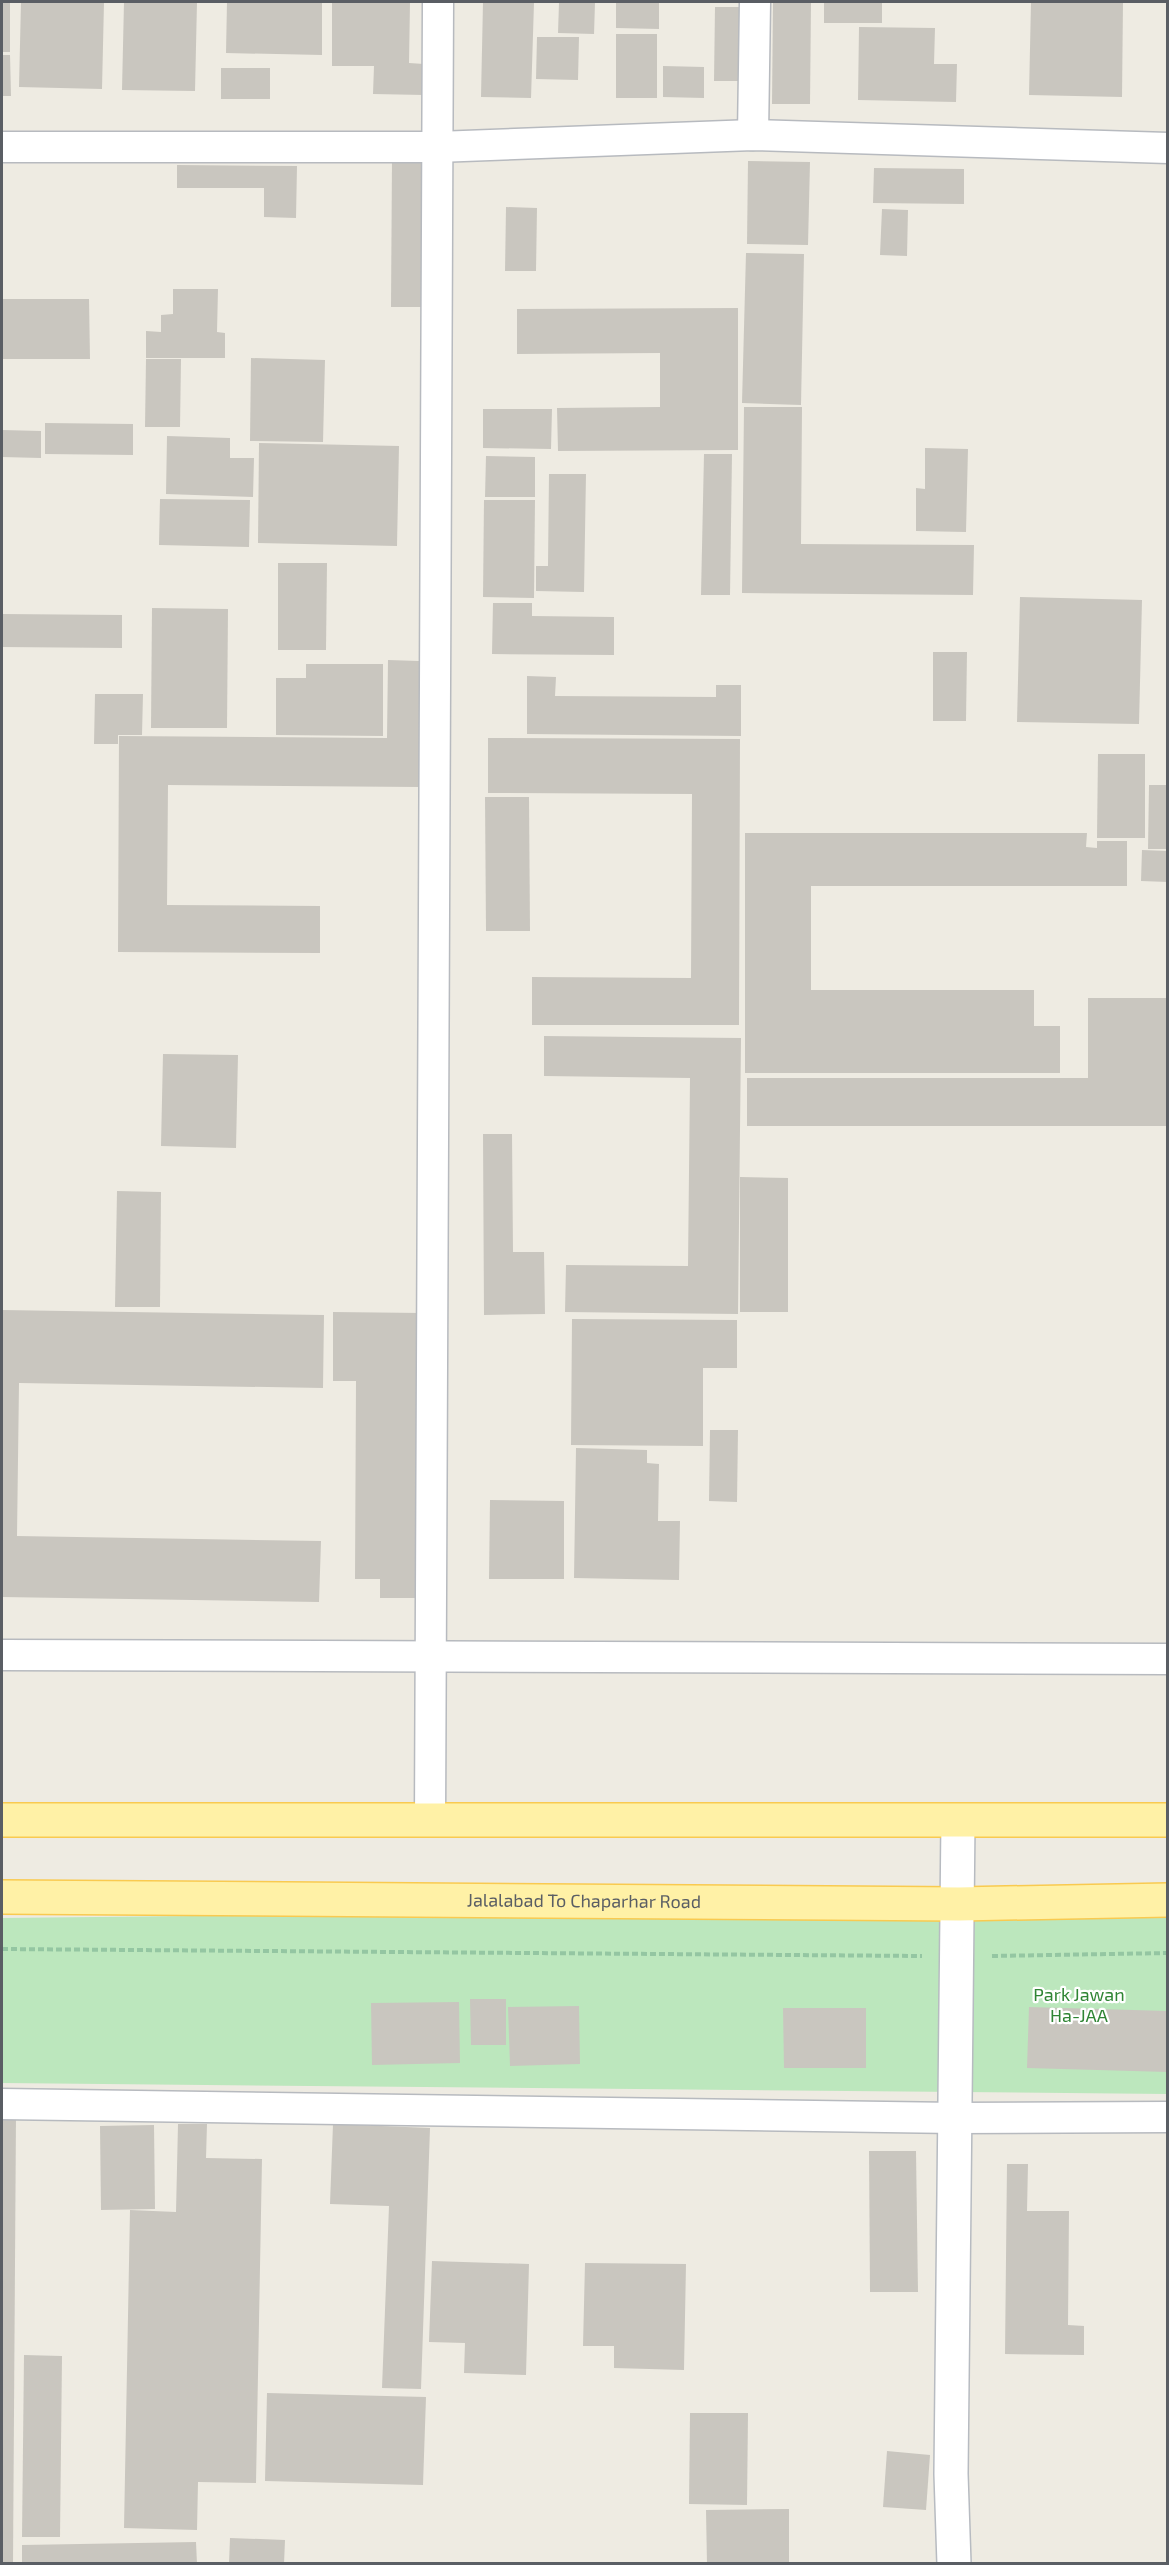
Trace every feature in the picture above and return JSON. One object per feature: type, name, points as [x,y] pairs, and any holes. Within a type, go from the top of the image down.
[{"type":"main road","points":[[2,1820],[1167,1820]]},
{"type":"main road","name":"Jalalabad To Chaparhar Road","points":[[2,1897],[959,1904],[1167,1900]]},
{"type":"street","points":[[430,1821],[438,2]]},
{"type":"street","points":[[753,135],[755,2]]},
{"type":"street","points":[[2,147],[437,147],[753,135],[1167,148]]},
{"type":"street","points":[[2,1655],[1167,1659]]},
{"type":"street","points":[[954,2564],[951,2474],[959,1904],[958,1821]]},
{"type":"street","points":[[2,2103],[956,2118],[1167,2117]]},
{"type":"path","points":[[2,1949],[958,1956],[1167,1953]]},
{"type":"green space","name":"Park Jawan Ha-JAA","points":[[191,1916],[1167,1917],[1167,2094],[2,2083],[2,1918]]},
{"type":"building","points":[[2,2],[10,2],[10,52],[2,52]]},
{"type":"building","points":[[21,2],[104,2],[102,89],[19,87]]},
{"type":"building","points":[[124,2],[197,2],[195,91],[122,90]]},
{"type":"building","points":[[227,2],[322,2],[322,55],[226,53]]},
{"type":"building","points":[[332,2],[410,2],[409,63],[424,64],[424,95],[373,94],[374,66],[332,66]]},
{"type":"building","points":[[483,2],[534,2],[531,98],[481,97]]},
{"type":"building","points":[[616,2],[659,2],[659,29],[616,28]]},
{"type":"building","points":[[773,2],[811,2],[810,104],[772,104]]},
{"type":"building","points":[[824,2],[882,2],[882,23],[824,23]]},
{"type":"building","points":[[1031,2],[1123,2],[1122,97],[1029,95]]},
{"type":"building","points":[[559,3],[595,3],[594,34],[558,33]]},
{"type":"building","points":[[715,7],[743,7],[742,81],[714,81]]},
{"type":"building","points":[[859,27],[935,28],[934,64],[957,64],[956,102],[858,100]]},
{"type":"building","points":[[616,34],[657,34],[657,98],[616,98]]},
{"type":"building","points":[[537,37],[579,37],[578,80],[536,79]]},
{"type":"building","points":[[2,55],[10,55],[11,96],[2,96]]},
{"type":"building","points":[[663,66],[704,67],[704,98],[663,97]]},
{"type":"building","points":[[221,68],[270,68],[270,99],[221,99]]},
{"type":"building","points":[[392,159],[433,160],[432,307],[391,307]]},
{"type":"building","points":[[748,161],[810,162],[808,245],[747,244]]},
{"type":"building","points":[[177,165],[297,166],[296,218],[264,217],[264,188],[177,188]]},
{"type":"building","points":[[874,168],[964,169],[964,204],[873,203]]},
{"type":"building","points":[[506,207],[537,208],[536,271],[505,271]]},
{"type":"building","points":[[882,209],[908,210],[907,256],[880,255]]},
{"type":"building","points":[[746,253],[804,254],[801,405],[742,403]]},
{"type":"building","points":[[173,289],[218,289],[217,332],[225,333],[225,358],[146,358],[146,331],[161,332],[161,315],[173,314]]},
{"type":"building","points":[[2,299],[89,299],[90,359],[2,359]]},
{"type":"building","points":[[738,308],[738,450],[558,451],[557,408],[660,407],[660,353],[517,354],[517,309]]},
{"type":"building","points":[[251,358],[325,360],[323,442],[250,441]]},
{"type":"building","points":[[146,359],[181,359],[180,427],[145,427]]},
{"type":"building","points":[[744,407],[802,407],[801,544],[974,545],[973,595],[742,593]]},
{"type":"building","points":[[483,409],[552,409],[551,449],[483,448]]},
{"type":"building","points":[[45,423],[133,424],[133,455],[45,454]]},
{"type":"building","points":[[2,430],[41,431],[41,458],[2,457]]},
{"type":"building","points":[[167,436],[230,438],[230,458],[254,458],[253,497],[166,494]]},
{"type":"building","points":[[259,443],[399,446],[397,546],[258,543]]},
{"type":"building","points":[[925,448],[968,449],[966,532],[916,531],[916,488],[925,489]]},
{"type":"building","points":[[704,454],[732,454],[730,595],[701,595]]},
{"type":"building","points":[[486,456],[535,457],[535,497],[485,497]]},
{"type":"building","points":[[549,474],[586,474],[584,592],[536,591],[536,566],[548,566]]},
{"type":"building","points":[[160,499],[250,500],[249,547],[159,545]]},
{"type":"building","points":[[484,500],[535,500],[534,598],[483,597]]},
{"type":"building","points":[[278,563],[327,563],[326,650],[278,650]]},
{"type":"building","points":[[1020,597],[1142,600],[1139,724],[1017,722]]},
{"type":"building","points":[[493,603],[532,603],[532,616],[614,617],[614,655],[492,654]]},
{"type":"building","points":[[152,608],[228,609],[227,728],[151,728]]},
{"type":"building","points":[[2,614],[122,615],[122,648],[2,647]]},
{"type":"building","points":[[933,652],[967,652],[966,721],[933,721]]},
{"type":"building","points":[[388,660],[419,661],[419,787],[168,785],[167,905],[320,906],[320,953],[118,952],[119,736],[387,738]]},
{"type":"building","points":[[306,664],[383,664],[383,736],[276,735],[276,678],[306,678]]},
{"type":"building","points":[[527,676],[556,677],[555,696],[716,697],[716,685],[741,685],[741,736],[527,734]]},
{"type":"building","points":[[95,694],[143,694],[142,735],[118,735],[118,744],[94,744]]},
{"type":"building","points":[[488,738],[740,739],[739,1025],[532,1025],[532,977],[691,978],[692,794],[488,793]]},
{"type":"building","points":[[1098,754],[1145,754],[1145,838],[1097,838]]},
{"type":"building","points":[[1149,785],[1168,785],[1168,849],[1148,849]]},
{"type":"building","points":[[485,797],[529,797],[530,931],[486,931]]},
{"type":"building","points":[[745,833],[1087,833],[1086,847],[1097,848],[1097,841],[1127,841],[1127,886],[811,886],[811,990],[1034,990],[1034,1026],[1060,1026],[1060,1073],[745,1073]]},
{"type":"building","points":[[1142,850],[1168,851],[1168,882],[1141,881]]},
{"type":"building","points":[[1088,998],[1168,998],[1168,1126],[747,1126],[747,1078],[1088,1078]]},
{"type":"building","points":[[544,1036],[741,1038],[738,1314],[565,1312],[566,1265],[688,1266],[690,1078],[544,1076]]},
{"type":"building","points":[[163,1054],[238,1055],[236,1148],[161,1146]]},
{"type":"building","points":[[483,1134],[512,1134],[513,1252],[544,1252],[545,1314],[484,1315]]},
{"type":"building","points":[[740,1177],[788,1178],[788,1312],[740,1312]]},
{"type":"building","points":[[117,1191],[161,1192],[160,1307],[115,1307]]},
{"type":"building","points":[[2,1310],[324,1315],[323,1388],[19,1383],[17,1536],[321,1541],[319,1602],[2,1597]]},
{"type":"building","points":[[333,1312],[422,1313],[420,1598],[380,1598],[380,1579],[355,1579],[356,1381],[333,1381]]},
{"type":"building","points":[[572,1319],[737,1320],[737,1368],[703,1368],[703,1446],[571,1445]]},
{"type":"building","points":[[710,1430],[738,1430],[737,1502],[709,1501]]},
{"type":"building","points":[[576,1448],[647,1450],[647,1463],[659,1464],[658,1521],[680,1521],[679,1580],[574,1578]]},
{"type":"building","points":[[490,1500],[564,1501],[564,1579],[489,1579]]},
{"type":"building","points":[[470,1999],[506,1999],[506,2045],[471,2045]]},
{"type":"building","points":[[459,2002],[460,2063],[372,2065],[371,2003]]},
{"type":"building","points":[[579,2006],[580,2064],[510,2066],[508,2007]]},
{"type":"building","points":[[1029,2007],[1168,2011],[1168,2072],[1027,2068]]},
{"type":"building","points":[[783,2008],[866,2008],[866,2068],[784,2068]]},
{"type":"building","points":[[2,2114],[16,2114],[13,2564],[2,2564]]},
{"type":"building","points":[[178,2124],[207,2124],[206,2158],[262,2159],[256,2483],[198,2482],[197,2530],[124,2528],[130,2210],[176,2212]]},
{"type":"building","points":[[333,2124],[430,2128],[421,2389],[382,2388],[389,2206],[330,2204]]},
{"type":"building","points":[[154,2125],[155,2209],[101,2210],[100,2126]]},
{"type":"building","points":[[869,2151],[916,2151],[918,2292],[870,2292]]},
{"type":"building","points":[[1007,2164],[1028,2164],[1027,2211],[1069,2211],[1068,2325],[1084,2326],[1084,2355],[1005,2354]]},
{"type":"building","points":[[432,2261],[529,2264],[526,2375],[464,2373],[465,2343],[429,2342]]},
{"type":"building","points":[[585,2263],[686,2264],[684,2370],[614,2368],[614,2346],[583,2346]]},
{"type":"building","points":[[24,2355],[62,2356],[60,2537],[22,2537]]},
{"type":"building","points":[[267,2393],[426,2397],[423,2485],[265,2481]]},
{"type":"building","points":[[690,2413],[748,2413],[747,2505],[689,2504]]},
{"type":"building","points":[[887,2451],[930,2455],[926,2510],[883,2507]]},
{"type":"building","points":[[789,2509],[789,2564],[707,2564],[706,2510]]},
{"type":"building","points":[[230,2538],[285,2540],[284,2564],[229,2564]]},
{"type":"building","points":[[196,2542],[197,2564],[22,2564],[22,2545]]}]
